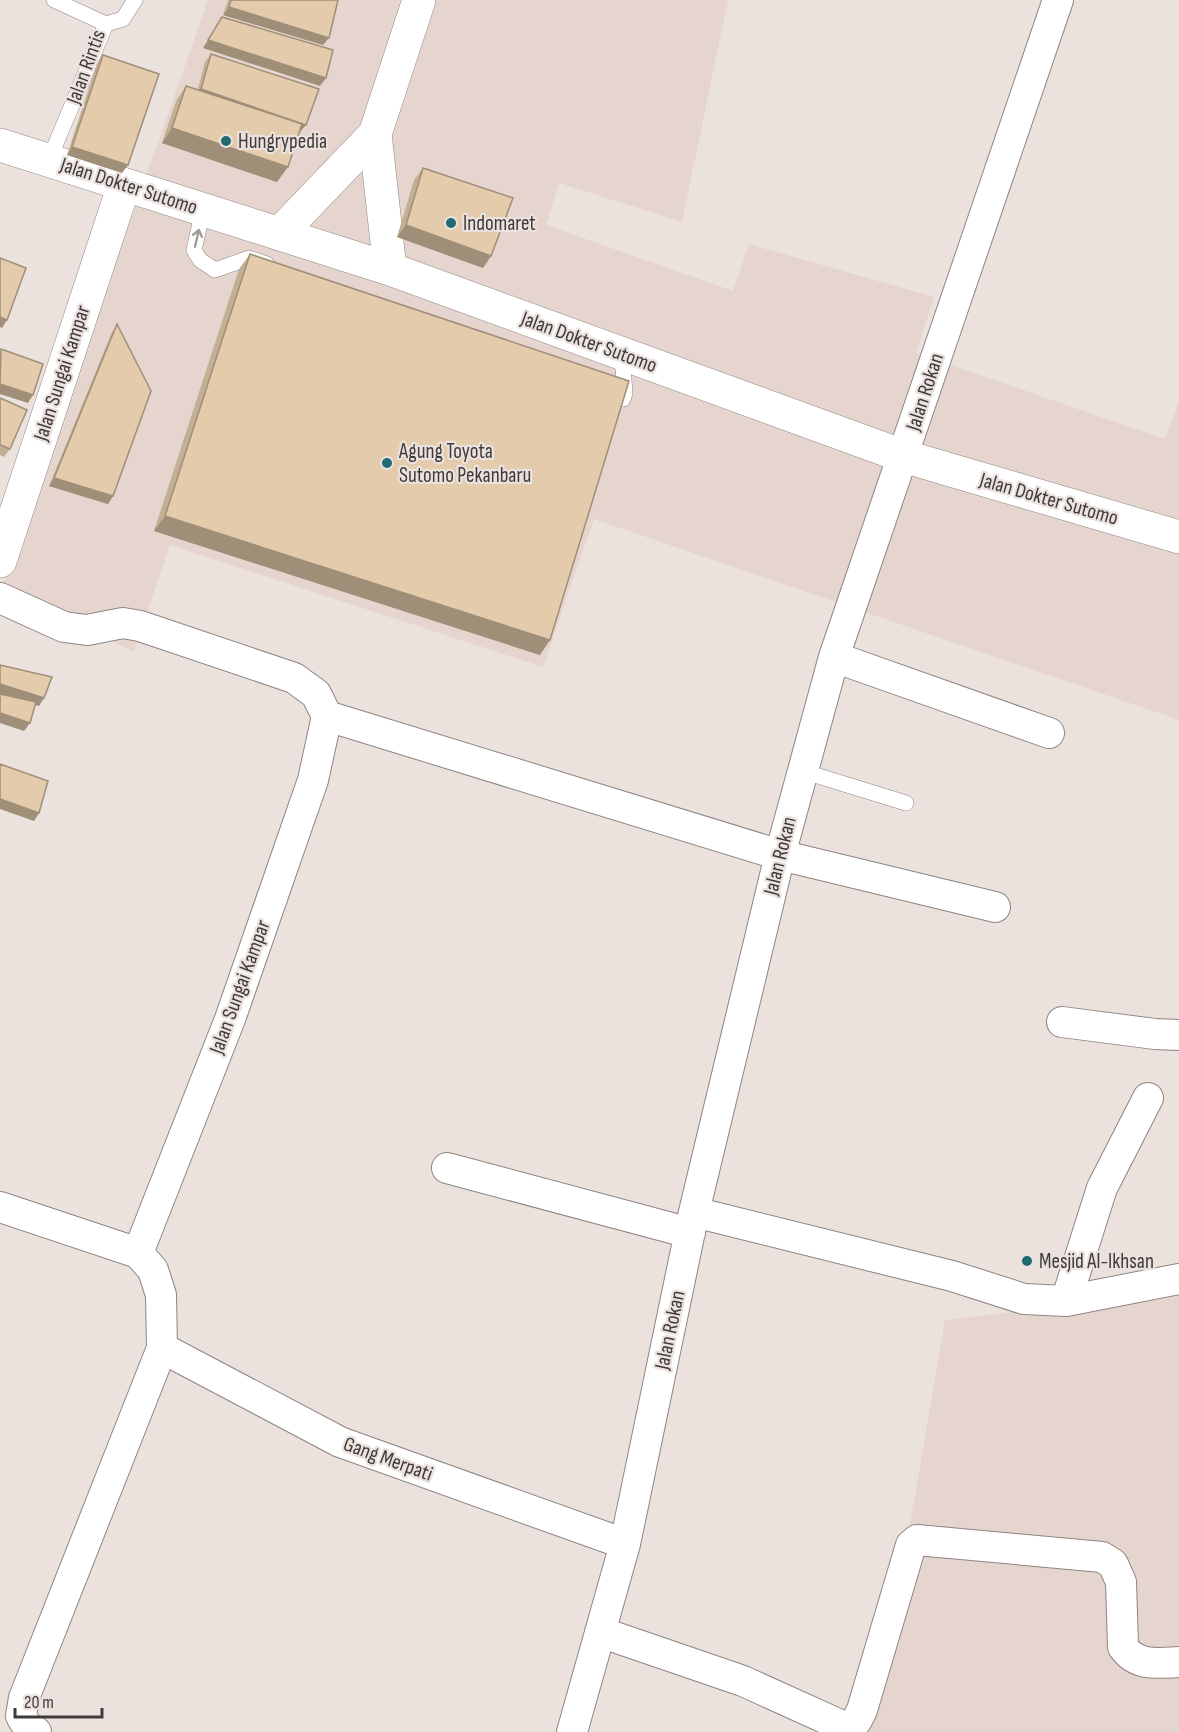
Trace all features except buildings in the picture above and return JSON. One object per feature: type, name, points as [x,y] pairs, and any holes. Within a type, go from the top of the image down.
[{"type":"main road","points":[[390,269],[375,134],[419,0]]},
{"type":"main road","points":[[279,234],[375,134]]},
{"type":"main road","name":"Jalan Dokter Sutomo","points":[[0,145],[390,269],[903,456],[1179,537]]},
{"type":"main road","name":"Jalan Sungai Kampar","points":[[0,561],[124,185]]},
{"type":"street","name":"Jalan Rokan","points":[[573,1732],[625,1544],[692,1222],[802,771],[834,657],[991,193],[1051,2]]},
{"type":"street","points":[[0,598],[64,627],[87,630],[123,623],[140,626],[294,678],[316,694],[327,716],[780,855],[995,908]]},
{"type":"street","points":[[834,657],[1049,733]]},
{"type":"street","name":"Jalan Sungai Kampar","points":[[138,1253],[230,1019],[313,780],[327,716]]},
{"type":"street","points":[[1062,1022],[1179,1035]]},
{"type":"street","points":[[1066,1301],[1102,1188],[1148,1098]]},
{"type":"street","points":[[447,1168],[952,1276],[1024,1299],[1066,1301],[1179,1279]]},
{"type":"street","points":[[0,1207],[138,1253],[153,1270],[161,1295],[162,1348],[24,1698],[21,1716],[27,1726],[36,1732]]},
{"type":"street","name":"Gang Merpati","points":[[162,1348],[340,1442],[625,1544]]},
{"type":"street","points":[[600,1632],[743,1681],[849,1729],[862,1710],[911,1545],[916,1540],[1102,1557],[1113,1564],[1121,1582],[1123,1647],[1128,1654],[1146,1663],[1179,1662]]},
{"type":"lane","name":"Jalan Rintis","points":[[49,160],[106,24],[54,0]]},
{"type":"lane","points":[[106,24],[123,19],[135,0]]},
{"type":"lane","points":[[203,210],[194,250],[200,260],[215,270],[249,258],[279,268]]},
{"type":"lane","points":[[242,279],[249,258]]},
{"type":"lane","points":[[617,414],[622,355]]},
{"type":"lane","points":[[802,771],[906,803]]},
{"type":"shaded area","points":[[208,0],[728,0],[682,222],[559,183],[546,225],[733,291],[749,244],[934,297],[916,353],[1165,439],[1179,402],[1179,720],[594,519],[543,667],[170,545],[134,652],[2,588]]},
{"type":"shaded area","points":[[1179,1293],[1179,1732],[862,1732],[906,1548],[945,1320]]},
{"type":"place","name":"Hungrypedia","points":[[226,141]]},
{"type":"place","name":"Indomaret","points":[[451,223]]},
{"type":"place","name":"Agung Toyota Sutomo Pekanbaru","points":[[387,463]]},
{"type":"place","name":"Mesjid Al-Ikhsan","points":[[1027,1261]]}]
